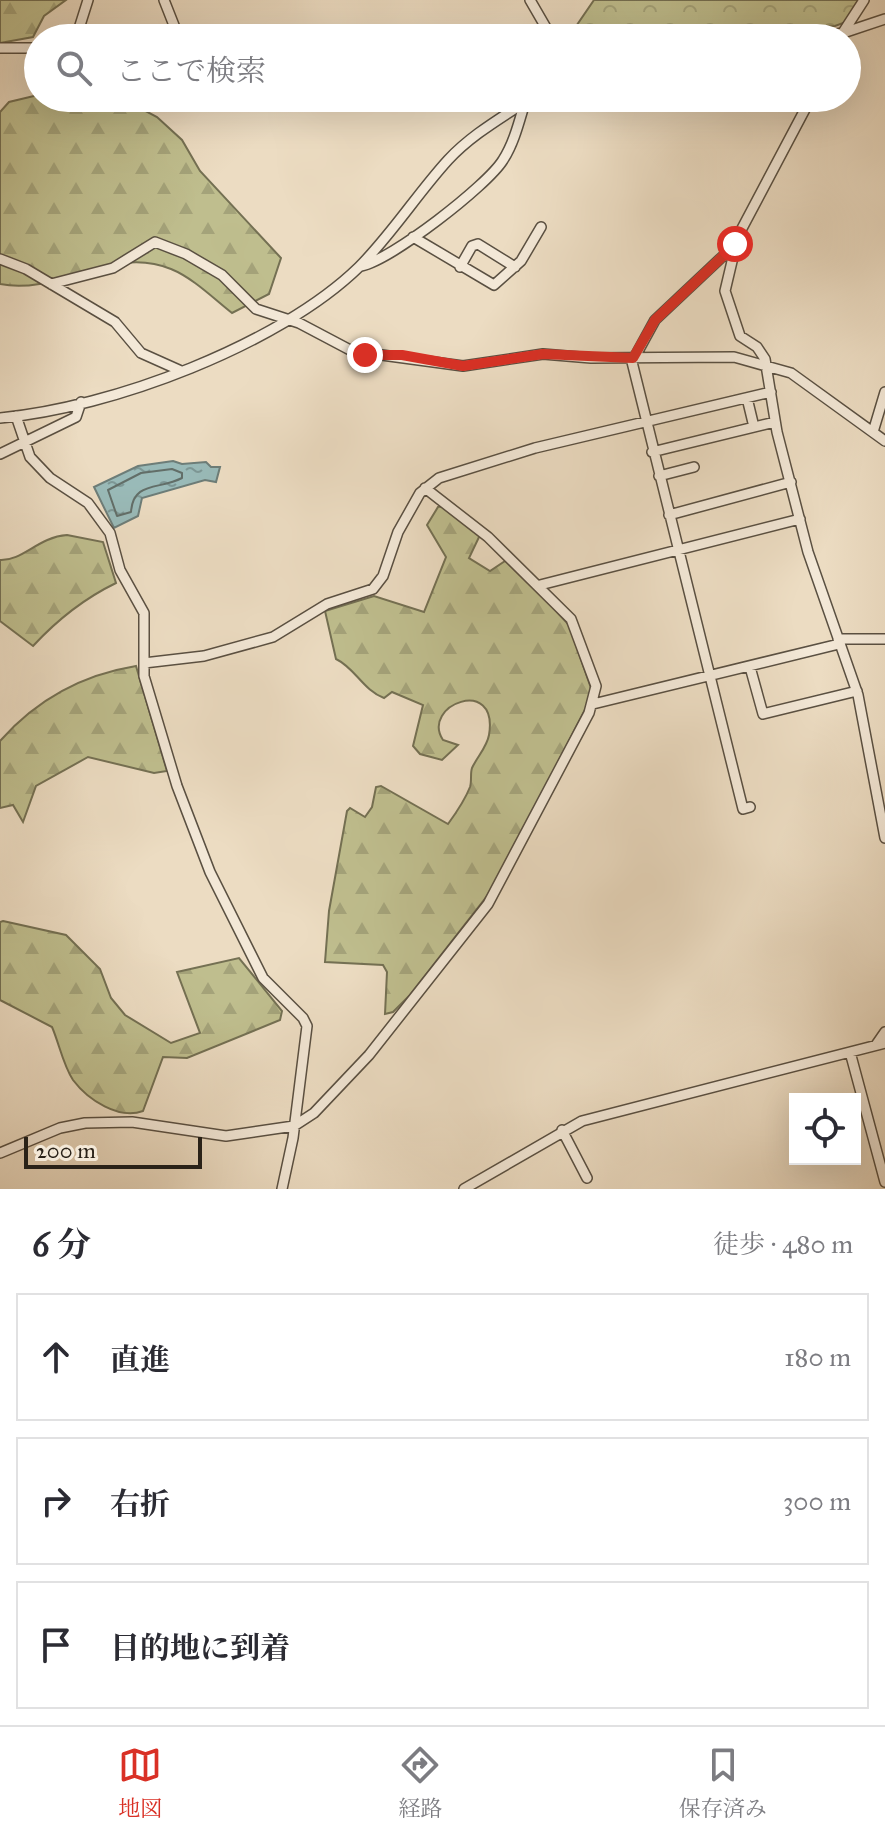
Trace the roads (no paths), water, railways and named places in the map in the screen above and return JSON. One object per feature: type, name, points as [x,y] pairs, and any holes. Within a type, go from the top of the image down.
[{"type":"street","points":[[80,24],[88,0]]},
{"type":"street","points":[[164,0],[173,24]]},
{"type":"street","points":[[530,0],[544,24]]},
{"type":"street","points":[[849,24],[864,0]]},
{"type":"street","points":[[861,28],[885,19]]},
{"type":"street","points":[[0,48],[24,48]]},
{"type":"street","points":[[0,418],[81,402],[179,370],[291,319],[359,266],[457,151],[511,112]]},
{"type":"street","points":[[359,266],[372,263],[413,237],[497,169],[509,150],[523,112]]},
{"type":"street","points":[[803,112],[741,228],[725,291],[740,336],[762,352],[767,364],[775,422],[800,519],[838,642],[857,691],[885,838]]},
{"type":"street","points":[[413,237],[492,285],[515,267],[541,227]]},
{"type":"street","points":[[51,284],[106,271],[155,242],[207,265],[256,309],[291,319],[352,351],[472,366],[543,354],[633,358],[720,355],[767,364],[799,378],[885,441]]},
{"type":"street","points":[[460,267],[472,246],[478,244],[515,267]]},
{"type":"street","points":[[734,252],[722,257],[655,320],[633,358],[652,452],[743,809],[750,807]]},
{"type":"street","points":[[0,259],[51,284],[115,322],[141,353],[179,370]]},
{"type":"street","points":[[144,663],[204,656],[273,637],[327,604],[373,589],[383,576],[398,532],[425,488],[449,474],[535,448],[771,392]]},
{"type":"street","points":[[873,432],[885,393]]},
{"type":"street","points":[[747,398],[754,427]]},
{"type":"street","points":[[0,454],[76,417],[81,402]]},
{"type":"street","points":[[16,416],[22,443],[30,457],[50,478],[88,503],[105,524],[124,581],[144,613],[144,676],[177,786],[210,872],[250,958],[263,978],[303,1018],[307,1026],[282,1189]]},
{"type":"street","points":[[652,452],[775,422]]},
{"type":"street","points":[[659,476],[694,467]]},
{"type":"street","points":[[669,515],[791,482]]},
{"type":"street","points":[[0,1153],[60,1128],[85,1123],[132,1122],[214,1136],[294,1126],[320,1108],[351,1077],[488,904],[593,704],[596,686],[574,623],[540,585],[488,537],[425,488]]},
{"type":"street","points":[[540,585],[800,519]]},
{"type":"street","points":[[593,704],[710,678],[838,642],[885,639]]},
{"type":"street","points":[[750,667],[763,714],[857,691]]},
{"type":"street","points":[[464,1189],[562,1130],[593,1117],[881,1044],[885,1032]]},
{"type":"street","points":[[850,1052],[882,1184]]},
{"type":"street","points":[[562,1130],[587,1178]]},
{"type":"water","points":[[173,461],[182,464],[206,462],[211,467],[220,467],[216,482],[205,480],[142,498],[138,516],[114,528],[94,487],[138,466]]}]
